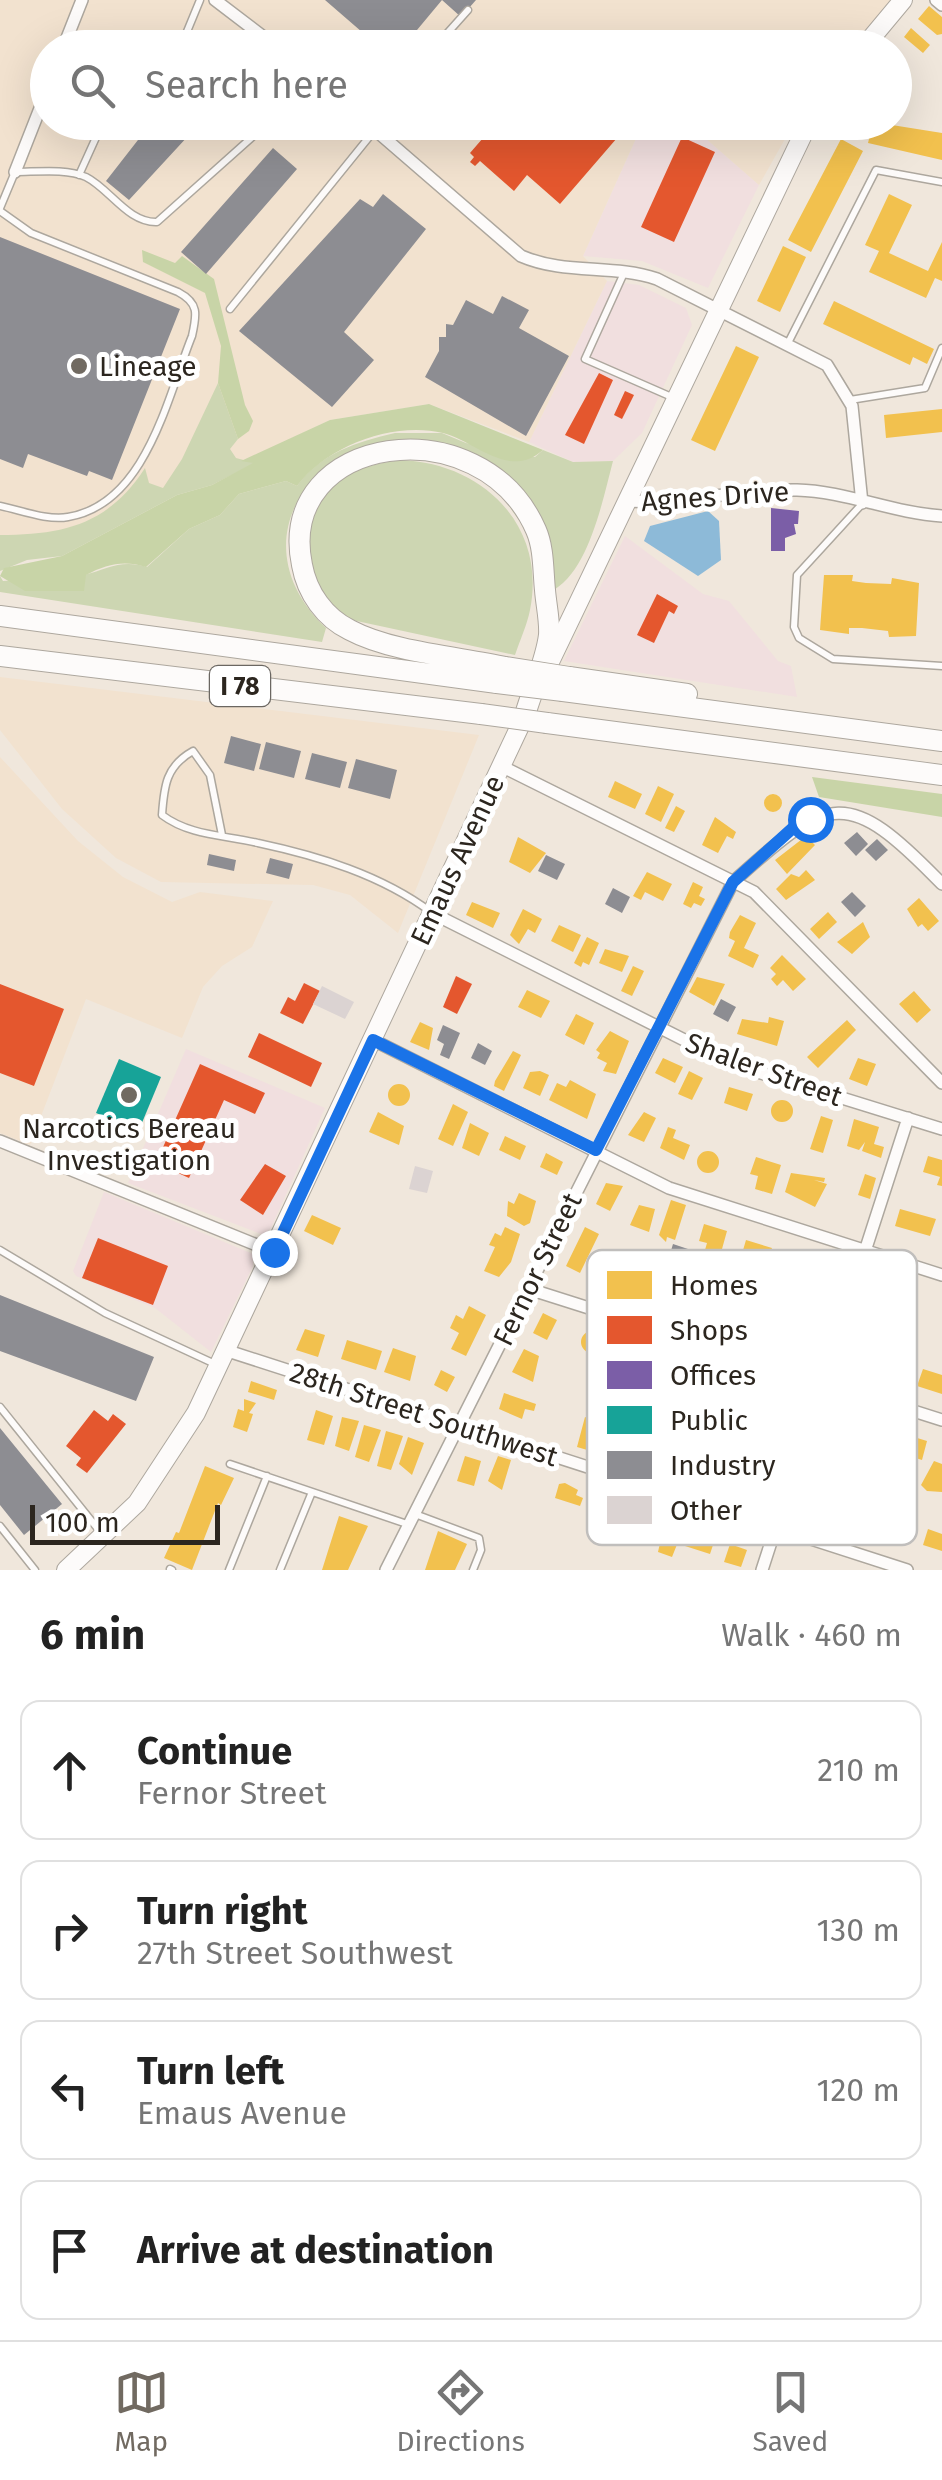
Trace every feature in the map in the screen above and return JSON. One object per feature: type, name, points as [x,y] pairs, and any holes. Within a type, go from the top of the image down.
[{"type":"highway","points":[[501,675],[367,638],[328,614],[308,585],[300,538],[309,508],[332,477],[374,453],[423,448],[478,466],[515,496],[538,533],[548,636],[525,716]]},
{"type":"highway","name":"I 78","points":[[1,616],[501,675],[942,741]]},
{"type":"highway","name":"I 78","points":[[0,656],[942,775]]},
{"type":"highway","points":[[566,684],[942,730]]},
{"type":"main road","points":[[878,30],[904,0]]},
{"type":"main road","name":"Emaus Avenue","points":[[66,1570],[105,1537],[160,1474],[224,1358],[626,501],[800,140]]},
{"type":"street","points":[[70,30],[82,0]]},
{"type":"street","points":[[214,0],[254,30]]},
{"type":"street","points":[[15,172],[30,134]]},
{"type":"street","points":[[387,140],[521,256],[566,268],[625,271],[657,279],[828,365],[850,400],[862,503]]},
{"type":"street","name":"Agnes Drive","points":[[626,501],[792,490],[942,516]]},
{"type":"street","points":[[501,766],[754,892],[942,1083]]},
{"type":"street","name":"Fernor Street","points":[[386,1570],[733,882],[794,827],[827,815],[861,817],[890,832],[942,884]]},
{"type":"street","name":"Shaler Street","points":[[432,913],[732,1064],[942,1128]]},
{"type":"street","points":[[373,1040],[669,1188],[865,1250],[908,1118]]},
{"type":"street","points":[[0,1141],[274,1252]]},
{"type":"street","points":[[917,1267],[942,1275]]},
{"type":"street","points":[[529,1288],[587,1307]]},
{"type":"street","name":"28th Street Southwest","points":[[224,1358],[587,1467]]},
{"type":"street","points":[[917,1412],[942,1420]]},
{"type":"street","points":[[762,1570],[770,1545]]},
{"type":"street","name":"28th Street Southwest","points":[[829,1545],[907,1570]]},
{"type":"lane","points":[[188,30],[200,0]]},
{"type":"lane","points":[[450,30],[468,10]]},
{"type":"lane","points":[[79,176],[95,140]]},
{"type":"lane","points":[[0,506],[64,518],[93,510],[122,490],[144,452],[197,314],[191,299],[178,292],[31,233],[0,209],[15,172],[79,176],[142,220],[157,222],[249,140]]},
{"type":"lane","points":[[230,308],[360,140]]},
{"type":"lane","points":[[788,343],[876,170],[942,182]]},
{"type":"lane","points":[[625,271],[584,359],[675,399]]},
{"type":"lane","points":[[850,400],[925,388],[942,348]]},
{"type":"lane","points":[[862,503],[796,575],[794,627],[799,638],[833,658],[942,666]]},
{"type":"lane","points":[[222,835],[210,775],[193,751],[170,771],[164,784],[162,815],[180,829],[300,852],[378,880],[432,913]]},
{"type":"lane","points":[[0,1250],[106,1313],[224,1358]]},
{"type":"lane","points":[[0,1407],[105,1537]]},
{"type":"lane","points":[[230,1464],[312,1492],[479,1538],[481,1550],[474,1570]]},
{"type":"lane","points":[[229,1570],[267,1476]]},
{"type":"lane","points":[[280,1570],[312,1492]]},
{"type":"lane","points":[[0,1526],[35,1570]]},
{"type":"shaded area","points":[[0,0],[892,0],[866,30],[30,30],[30,140],[635,140],[583,256],[607,281],[529,442],[429,404],[330,420],[252,457],[163,489],[129,494],[97,518],[50,535],[0,535]]},
{"type":"shaded area","points":[[635,140],[707,140],[759,185],[708,288],[642,261],[583,256]]},
{"type":"shaded area","points":[[707,140],[784,140],[759,185]]},
{"type":"shaded area","points":[[607,281],[639,285],[686,308],[692,325],[642,433],[613,461],[573,462],[529,442]]},
{"type":"shaded area","points":[[625,536],[703,594],[729,601],[778,661],[791,666],[797,697],[564,661]]},
{"type":"shaded area","points":[[0,677],[479,735],[398,933],[350,895],[313,885],[161,882],[116,858],[62,809],[0,730]]},
{"type":"shaded area","points":[[0,757],[78,841],[123,877],[172,902],[200,892],[273,901],[252,947],[222,966],[203,987],[182,1038],[86,999],[30,1145],[0,1133]]},
{"type":"shaded area","points":[[186,1049],[325,1108],[271,1228],[264,1235],[128,1183]]},
{"type":"shaded area","points":[[104,1192],[253,1254],[253,1266],[211,1352],[155,1308],[76,1276],[73,1271]]},
{"type":"green space","points":[[142,250],[175,263],[182,256],[214,279],[245,405],[253,421],[249,431],[238,439],[218,383],[221,346],[205,293],[143,262]]},
{"type":"green space","points":[[218,383],[238,439],[230,449],[236,458],[255,463],[212,485],[177,495],[62,556],[27,560],[0,571],[0,535],[65,529],[83,522],[116,502],[145,468],[149,483],[163,488],[182,459]]},
{"type":"green space","points":[[429,404],[543,450],[530,458],[505,460],[443,433],[424,430],[383,434],[343,448],[297,486],[286,481],[239,494],[220,515],[189,529],[146,567],[116,564],[101,568],[86,575],[84,591],[25,591],[0,576],[4,568],[62,556],[177,495],[212,485],[253,463],[241,461],[330,420]]},
{"type":"green space","points":[[395,433],[442,433],[466,443],[535,457],[543,450],[573,462],[613,461],[592,535],[574,570],[550,592],[539,549],[484,467],[462,450],[423,441],[383,443],[348,454],[319,474],[299,499],[288,529],[287,562],[300,595],[326,628],[322,642],[0,592],[0,576],[3,581],[54,579],[122,564],[147,567],[189,529],[220,515],[239,494],[286,481],[297,486],[328,457]]},
{"type":"green space","points":[[401,460],[430,464],[482,486],[518,526],[533,579],[529,616],[515,655],[352,620],[336,610],[318,588],[311,570],[310,537],[320,501],[343,478]]},
{"type":"green space","points":[[812,777],[942,794],[942,817],[819,797]]},
{"type":"water","points":[[708,511],[719,521],[721,560],[698,576],[644,541],[650,526]]},
{"type":"building: Homes","points":[[929,6],[942,17],[942,34],[937,35],[918,19]]},
{"type":"building: Homes","points":[[909,30],[930,45],[923,53],[912,44]]},
{"type":"building: Homes","points":[[912,128],[942,133],[942,160],[868,143],[912,140]]},
{"type":"building: Homes","points":[[840,140],[863,151],[811,252],[788,240]]},
{"type":"building: Homes","points":[[889,194],[912,205],[889,253],[928,271],[942,242],[942,281],[935,278],[926,298],[869,272],[879,251],[865,245]]},
{"type":"building: Homes","points":[[783,246],[806,257],[780,312],[757,301]]},
{"type":"building: Homes","points":[[834,301],[934,349],[927,364],[913,357],[910,365],[823,324]]},
{"type":"building: Homes","points":[[736,346],[759,357],[715,451],[691,440]]},
{"type":"building: Homes","points":[[942,409],[942,432],[886,438],[884,415]]},
{"type":"building: Homes","points":[[824,575],[853,575],[852,581],[866,583],[891,584],[892,578],[919,583],[916,636],[889,637],[888,631],[862,628],[849,628],[849,634],[820,630]]},
{"type":"building: Homes","points":[[615,781],[642,794],[635,809],[608,797]]},
{"type":"building: Homes","points":[[658,786],[674,794],[661,822],[645,814]]},
{"type":"building: Homes","points":[[773,794],[782,803],[773,812],[764,803]]},
{"type":"building: Homes","points":[[676,806],[685,811],[674,832],[665,828]]},
{"type":"building: Homes","points":[[715,817],[736,832],[733,839],[727,836],[718,853],[702,845]]},
{"type":"building: Homes","points":[[806,836],[815,845],[787,874],[775,860]]},
{"type":"building: Homes","points":[[518,837],[546,853],[530,873],[509,862]]},
{"type":"building: Homes","points":[[806,870],[815,880],[786,900],[776,889],[791,874],[799,877]]},
{"type":"building: Homes","points":[[647,872],[672,884],[663,901],[645,892],[641,900],[633,896]]},
{"type":"building: Homes","points":[[693,882],[703,887],[699,896],[705,899],[701,906],[694,903],[691,908],[683,904]]},
{"type":"building: Homes","points":[[919,898],[939,921],[928,931],[922,924],[918,927],[907,909]]},
{"type":"building: Homes","points":[[472,902],[500,913],[493,928],[466,915]]},
{"type":"building: Homes","points":[[523,909],[542,919],[535,933],[528,929],[519,944],[510,935]]},
{"type":"building: Homes","points":[[828,912],[837,922],[819,939],[810,929]]},
{"type":"building: Homes","points":[[740,915],[756,923],[744,948],[759,955],[753,968],[728,956],[735,941],[729,938],[730,932]]},
{"type":"building: Homes","points":[[863,922],[870,937],[852,954],[837,942]]},
{"type":"building: Homes","points":[[559,925],[581,935],[573,952],[551,941]]},
{"type":"building: Homes","points":[[587,937],[599,943],[589,965],[583,962],[581,967],[574,963]]},
{"type":"building: Homes","points":[[605,949],[629,956],[622,972],[599,963]]},
{"type":"building: Homes","points":[[782,955],[806,979],[793,991],[783,980],[777,986],[771,979],[776,974],[770,968]]},
{"type":"building: Homes","points":[[633,966],[644,971],[632,996],[621,991]]},
{"type":"building: Homes","points":[[697,977],[725,984],[714,1006],[689,992]]},
{"type":"building: Homes","points":[[527,990],[550,1001],[541,1018],[518,1007]]},
{"type":"building: Homes","points":[[914,991],[931,1010],[917,1023],[899,1004]]},
{"type":"building: Homes","points":[[576,1014],[594,1023],[584,1045],[565,1035]]},
{"type":"building: Homes","points":[[769,1017],[784,1021],[777,1046],[737,1034],[742,1019],[768,1023]]},
{"type":"building: Homes","points":[[847,1020],[856,1030],[818,1068],[807,1057]]},
{"type":"building: Homes","points":[[420,1022],[433,1028],[429,1050],[410,1042]]},
{"type":"building: Homes","points":[[610,1031],[629,1041],[616,1074],[603,1071],[607,1063],[597,1058],[600,1053],[596,1050]]},
{"type":"building: Homes","points":[[513,1051],[521,1055],[504,1091],[494,1086],[495,1081]]},
{"type":"building: Homes","points":[[663,1058],[683,1067],[675,1083],[655,1073]]},
{"type":"building: Homes","points":[[858,1058],[876,1064],[867,1086],[849,1079]]},
{"type":"building: Homes","points":[[689,1071],[703,1078],[692,1100],[678,1094]]},
{"type":"building: Homes","points":[[530,1072],[549,1075],[540,1096],[523,1088]]},
{"type":"building: Homes","points":[[570,1080],[596,1094],[587,1119],[549,1100],[557,1083],[566,1087]]},
{"type":"building: Homes","points":[[399,1084],[410,1095],[399,1106],[388,1095]]},
{"type":"building: Homes","points":[[729,1087],[753,1094],[747,1111],[724,1103]]},
{"type":"building: Homes","points":[[782,1100],[793,1111],[782,1122],[771,1111]]},
{"type":"building: Homes","points":[[453,1104],[468,1112],[453,1146],[438,1139]]},
{"type":"building: Homes","points":[[378,1112],[404,1126],[399,1145],[369,1132]]},
{"type":"building: Homes","points":[[644,1112],[656,1118],[644,1142],[628,1135]]},
{"type":"building: Homes","points":[[821,1116],[833,1120],[823,1153],[810,1149]]},
{"type":"building: Homes","points":[[854,1119],[879,1127],[874,1144],[884,1147],[881,1158],[862,1151],[865,1142],[859,1150],[847,1146]]},
{"type":"building: Homes","points":[[470,1123],[489,1133],[479,1156],[462,1148]]},
{"type":"building: Homes","points":[[668,1127],[676,1130],[673,1138],[690,1145],[684,1160],[660,1148]]},
{"type":"building: Homes","points":[[505,1136],[526,1146],[520,1160],[499,1150]]},
{"type":"building: Homes","points":[[708,1151],[719,1162],[708,1173],[697,1162]]},
{"type":"building: Homes","points":[[546,1153],[563,1162],[557,1175],[540,1167]]},
{"type":"building: Homes","points":[[928,1156],[942,1160],[942,1186],[937,1185],[940,1177],[923,1172]]},
{"type":"building: Homes","points":[[756,1157],[781,1165],[772,1194],[755,1189],[758,1176],[750,1174]]},
{"type":"building: Homes","points":[[791,1173],[825,1178],[824,1182],[814,1180],[827,1184],[815,1207],[785,1192]]},
{"type":"building: Homes","points":[[865,1174],[876,1178],[870,1199],[858,1195]]},
{"type":"building: Homes","points":[[606,1183],[623,1186],[610,1211],[596,1204]]},
{"type":"building: Homes","points":[[519,1193],[536,1201],[530,1223],[524,1226],[507,1216],[508,1201],[514,1204]]},
{"type":"building: Homes","points":[[671,1200],[686,1205],[675,1240],[667,1237],[666,1242],[659,1235]]},
{"type":"building: Homes","points":[[639,1205],[655,1209],[649,1232],[630,1225]]},
{"type":"building: Homes","points":[[900,1209],[936,1219],[930,1236],[895,1226]]},
{"type":"building: Homes","points":[[312,1215],[341,1228],[333,1245],[304,1231]]},
{"type":"building: Homes","points":[[704,1224],[727,1231],[722,1249],[705,1250],[707,1243],[699,1241]]},
{"type":"building: Homes","points":[[505,1227],[520,1234],[511,1262],[499,1277],[484,1271],[495,1247],[489,1245],[495,1233],[501,1236]]},
{"type":"building: Homes","points":[[585,1227],[599,1234],[591,1250],[587,1250],[580,1273],[566,1266]]},
{"type":"building: Homes","points":[[746,1240],[772,1248],[771,1250],[743,1250]]},
{"type":"building: Homes","points":[[469,1306],[486,1315],[466,1356],[451,1349],[459,1333],[450,1328],[456,1315],[463,1319]]},
{"type":"building: Homes","points":[[543,1313],[557,1320],[547,1340],[533,1333]]},
{"type":"building: Homes","points":[[305,1329],[325,1335],[318,1357],[296,1350]]},
{"type":"building: Homes","points":[[587,1333],[587,1351],[581,1342]]},
{"type":"building: Homes","points":[[347,1340],[382,1351],[376,1370],[341,1359]]},
{"type":"building: Homes","points":[[393,1348],[416,1356],[410,1381],[384,1372]]},
{"type":"building: Homes","points":[[524,1349],[539,1356],[533,1382],[512,1372]]},
{"type":"building: Homes","points":[[923,1369],[942,1375],[942,1394],[917,1386]]},
{"type":"building: Homes","points":[[441,1370],[455,1377],[447,1392],[434,1385]]},
{"type":"building: Homes","points":[[251,1381],[277,1390],[274,1400],[248,1392]]},
{"type":"building: Homes","points":[[504,1393],[536,1404],[534,1411],[525,1409],[522,1419],[499,1409]]},
{"type":"building: Homes","points":[[244,1399],[256,1403],[249,1413],[253,1414],[247,1432],[233,1427],[238,1409],[244,1411]]},
{"type":"building: Homes","points":[[316,1410],[333,1416],[324,1445],[307,1440]]},
{"type":"building: Homes","points":[[342,1417],[359,1421],[349,1451],[335,1446]]},
{"type":"building: Homes","points":[[585,1417],[587,1450],[577,1447]]},
{"type":"building: Homes","points":[[364,1425],[381,1430],[369,1462],[355,1457]]},
{"type":"building: Homes","points":[[386,1431],[403,1436],[391,1470],[377,1466]]},
{"type":"building: Homes","points":[[408,1437],[424,1443],[412,1475],[399,1464]]},
{"type":"building: Homes","points":[[917,1438],[927,1441],[922,1460],[917,1458]]},
{"type":"building: Homes","points":[[465,1456],[481,1461],[474,1486],[457,1481]]},
{"type":"building: Homes","points":[[498,1456],[511,1460],[502,1490],[488,1481]]},
{"type":"building: Homes","points":[[934,1461],[942,1464],[942,1492],[927,1491],[921,1485]]},
{"type":"building: Homes","points":[[205,1466],[234,1478],[221,1505],[218,1503],[192,1570],[164,1558],[176,1532],[179,1533]]},
{"type":"building: Homes","points":[[559,1484],[578,1490],[576,1495],[583,1498],[580,1506],[555,1498]]},
{"type":"building: Homes","points":[[339,1516],[368,1526],[348,1570],[322,1570]]},
{"type":"building: Homes","points":[[928,1529],[942,1534],[942,1551],[923,1545]]},
{"type":"building: Homes","points":[[438,1531],[467,1544],[455,1570],[425,1570]]},
{"type":"building: Homes","points":[[660,1545],[677,1545],[672,1557],[658,1552]]},
{"type":"building: Homes","points":[[685,1545],[713,1545],[710,1554]]},
{"type":"building: Homes","points":[[730,1545],[747,1550],[741,1567],[724,1562]]},
{"type":"building: Shops","points":[[481,140],[615,140],[560,204],[527,175],[514,191],[480,161],[475,166],[470,162],[474,157],[470,153]]},
{"type":"building: Shops","points":[[681,140],[715,152],[674,242],[641,227]]},
{"type":"building: Shops","points":[[599,373],[613,380],[584,444],[565,435]]},
{"type":"building: Shops","points":[[625,391],[634,395],[622,419],[614,415]]},
{"type":"building: Shops","points":[[657,594],[678,606],[674,614],[669,611],[654,643],[637,635]]},
{"type":"building: Shops","points":[[456,976],[472,984],[457,1014],[443,1007]]},
{"type":"building: Shops","points":[[304,983],[320,991],[303,1024],[280,1013],[288,997],[295,1001]]},
{"type":"building: Shops","points":[[0,984],[64,1009],[34,1086],[0,1073]]},
{"type":"building: Shops","points":[[259,1033],[322,1063],[311,1087],[248,1057]]},
{"type":"building: Shops","points":[[200,1064],[265,1093],[255,1114],[224,1100],[189,1178],[156,1163]]},
{"type":"building: Shops","points":[[265,1164],[286,1176],[263,1215],[240,1200]]},
{"type":"building: Shops","points":[[98,1238],[168,1266],[153,1305],[82,1278]]},
{"type":"building: Shops","points":[[94,1410],[108,1421],[113,1414],[126,1424],[87,1473],[76,1465],[81,1458],[66,1446]]},
{"type":"building: Offices","points":[[771,508],[799,511],[798,524],[794,524],[796,534],[785,538],[785,551],[771,551]]},
{"type":"building: Public","name":"Narcotics Bereau Investigation","points":[[119,1059],[161,1077],[139,1130],[96,1113]]},
{"type":"building: Industry","points":[[325,0],[442,0],[417,30],[360,30]]},
{"type":"building: Industry","points":[[442,0],[476,0],[461,17]]},
{"type":"building: Industry","points":[[138,140],[184,140],[129,200],[106,181]]},
{"type":"building: Industry","points":[[273,148],[297,169],[206,274],[181,252]]},
{"type":"building: Industry","points":[[383,194],[426,229],[344,332],[374,360],[332,407],[239,331],[360,199],[373,207]]},
{"type":"building: Industry","name":"Lineage","points":[[0,237],[180,309],[112,480],[89,471],[87,476],[28,454],[23,468],[0,459]]},
{"type":"building: Industry","points":[[502,296],[529,310],[519,328],[569,356],[526,436],[425,377],[439,351],[439,337],[446,337],[446,324],[453,325],[466,300],[493,314]]},
{"type":"building: Industry","points":[[231,736],[261,744],[254,771],[224,763]]},
{"type":"building: Industry","points":[[266,742],[301,751],[294,778],[259,769]]},
{"type":"building: Industry","points":[[312,753],[347,762],[340,788],[305,779]]},
{"type":"building: Industry","points":[[356,759],[397,770],[390,799],[348,788]]},
{"type":"building: Industry","points":[[857,832],[868,844],[856,856],[844,843]]},
{"type":"building: Industry","points":[[877,839],[888,850],[876,861],[865,850]]},
{"type":"building: Industry","points":[[209,854],[236,860],[234,871],[207,865]]},
{"type":"building: Industry","points":[[546,855],[565,864],[557,880],[538,871]]},
{"type":"building: Industry","points":[[270,858],[293,864],[289,879],[266,873]]},
{"type":"building: Industry","points":[[613,888],[630,897],[622,913],[605,904]]},
{"type":"building: Industry","points":[[852,892],[866,906],[855,917],[841,902]]},
{"type":"building: Industry","points":[[721,999],[736,1007],[728,1022],[713,1014]]},
{"type":"building: Industry","points":[[443,1025],[460,1033],[449,1059],[440,1055],[444,1044],[437,1040]]},
{"type":"building: Industry","points":[[478,1043],[492,1051],[485,1065],[471,1058]]},
{"type":"building: Industry","points":[[0,1295],[154,1357],[136,1401],[0,1351]]},
{"type":"building: Industry","points":[[0,1428],[62,1504],[24,1535],[0,1505]]},
{"type":"building: Other","points":[[322,986],[354,1002],[345,1019],[313,1004]]},
{"type":"building: Other","points":[[415,1166],[433,1171],[427,1193],[409,1189]]},
{"type":"place","name":"Lineage","points":[[79,366]]},
{"type":"place","name":"Narcotics Bereau Investigation","points":[[129,1095]]},
{"type":"route","points":[[274,1252],[373,1040],[596,1150],[733,882],[794,827],[810,819]]}]
